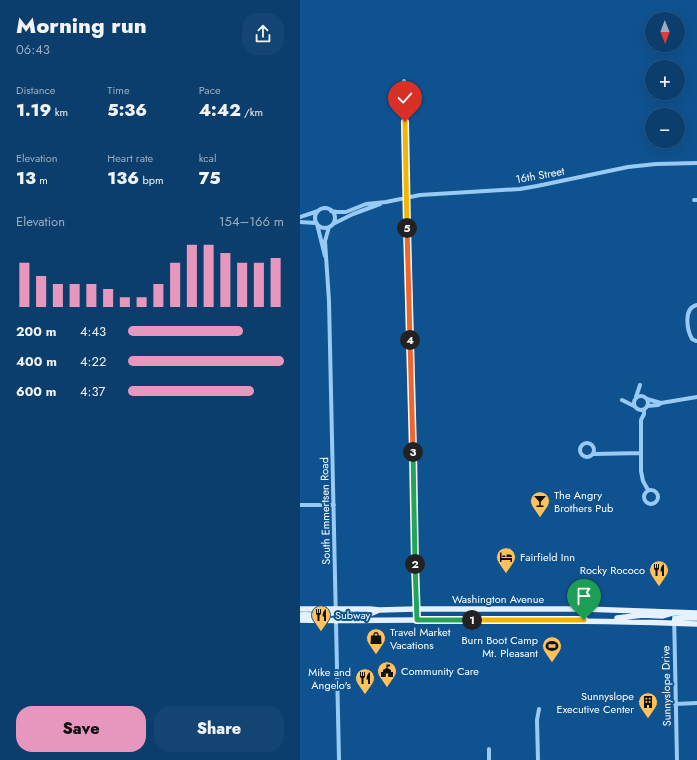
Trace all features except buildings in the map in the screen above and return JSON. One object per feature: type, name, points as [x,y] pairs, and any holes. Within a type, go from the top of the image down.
[{"type":"main road","name":"Washington Avenue","points":[[300,609],[584,609],[697,613]]},
{"type":"main road","points":[[300,615],[328,615],[332,614],[336,610]]},
{"type":"main road","points":[[336,621],[341,615],[367,614],[379,610]]},
{"type":"main road","points":[[601,621],[637,616],[662,616],[674,612]]},
{"type":"main road","points":[[674,623],[675,618],[697,618]]},
{"type":"main road","name":"Washington Avenue","points":[[300,620],[601,621],[697,624]]},
{"type":"street","points":[[404,81],[417,620]]},
{"type":"street","name":"16th Street","points":[[330,226],[353,214],[386,202],[406,197],[426,194],[520,188],[537,186],[628,167],[656,164],[697,163]]},
{"type":"street","name":"16th Street","points":[[300,217],[325,208],[331,211],[346,212],[366,204],[386,202]]},
{"type":"street","points":[[317,224],[315,215],[318,211]]},
{"type":"street","points":[[300,222],[317,224],[323,228],[330,226],[333,222],[334,216],[331,211]]},
{"type":"street","name":"South Emmertsen Road","points":[[317,224],[327,262]]},
{"type":"street","name":"South Emmertsen Road","points":[[330,226],[325,240],[329,301],[339,760]]},
{"type":"street","points":[[696,341],[692,339],[690,335],[687,321],[689,311],[693,305],[697,305]]},
{"type":"street","points":[[641,420],[638,416],[633,401],[640,385],[648,402],[641,420],[641,471],[643,481],[648,490]]},
{"type":"street","points":[[661,403],[638,396],[635,398],[622,400],[640,411],[661,403],[697,397]]},
{"type":"street","points":[[594,454],[641,453]]},
{"type":"street","points":[[300,505],[334,505]]},
{"type":"street","name":"Sunnyslope Drive","points":[[674,612],[677,760]]},
{"type":"street","points":[[675,704],[697,704]]},
{"type":"street","points":[[538,760],[537,720],[539,709]]},
{"type":"street","points":[[489,749],[489,760]]},
{"type":"place","name":"The Angry Brothers Pub","points":[[540,518]]},
{"type":"place","name":"Fairfield Inn","points":[[506,574]]},
{"type":"place","name":"Rocky Rococo","points":[[659,587]]},
{"type":"place","name":"Subway","points":[[321,632]]},
{"type":"place","name":"Travel Market Vacations","points":[[376,655]]},
{"type":"place","name":"Burn Boot Camp Mt. Pleasant","points":[[552,663]]},
{"type":"place","name":"Community Care","points":[[387,688]]},
{"type":"place","name":"Mike and Angelo's","points":[[365,695]]},
{"type":"place","name":"Sunnyslope Executive Center","points":[[648,719]]},
{"type":"route","points":[[405,122],[417,620],[584,620]]}]
